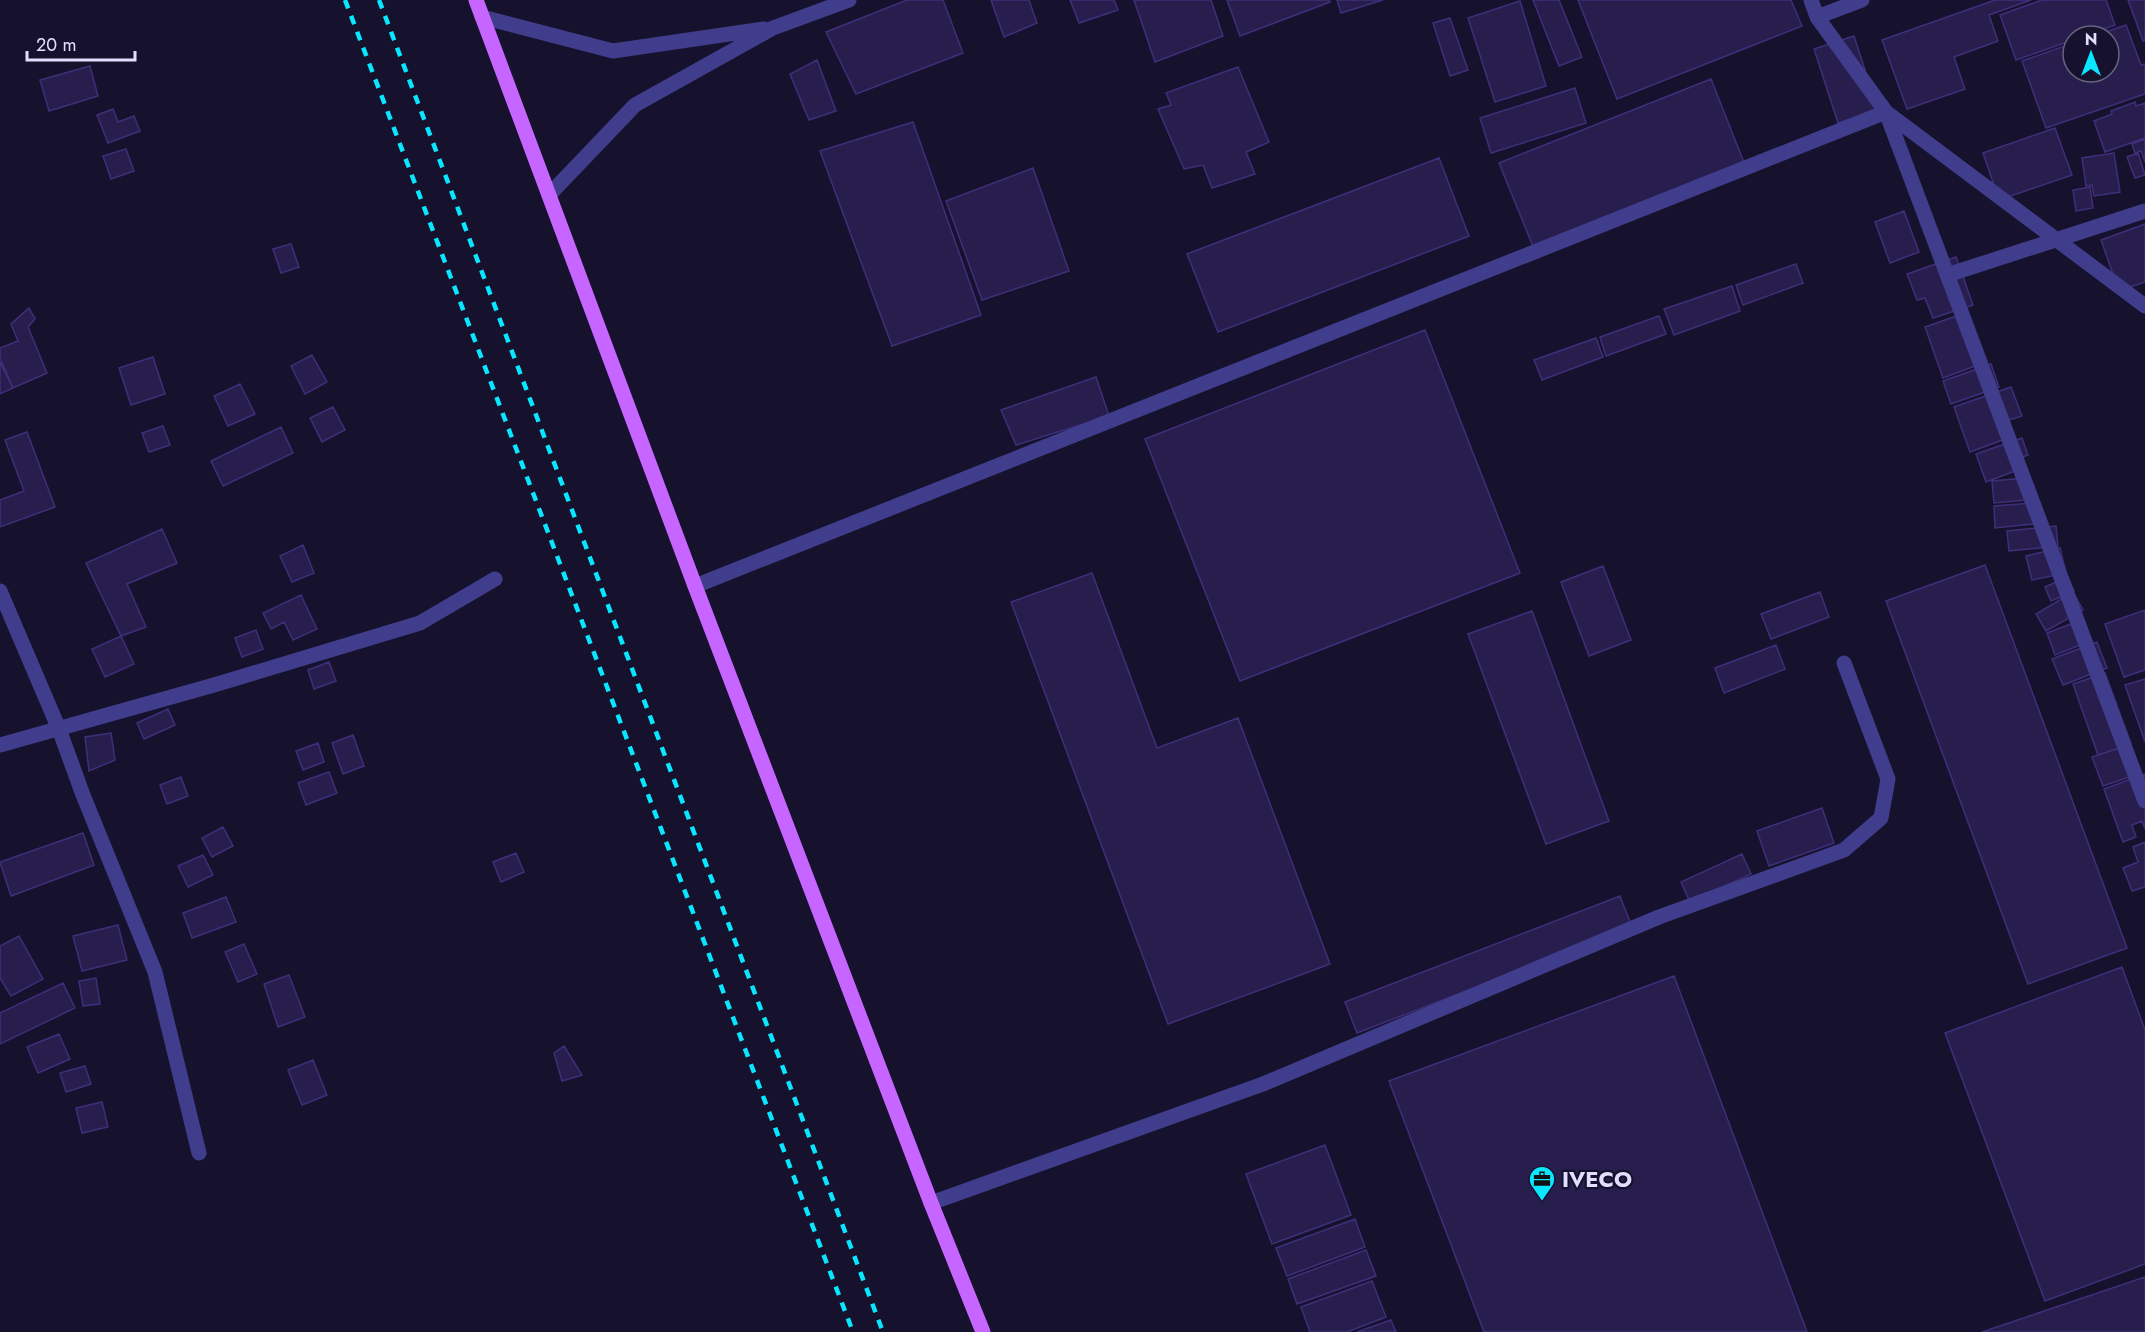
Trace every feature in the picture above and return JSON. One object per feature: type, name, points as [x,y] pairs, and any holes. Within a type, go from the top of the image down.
[{"type":"main road","points":[[476,0],[695,586],[931,1203],[983,1332]]},
{"type":"street","points":[[549,195],[635,105],[773,28],[849,0]]},
{"type":"street","points":[[1811,0],[1817,17],[1886,112],[2145,801]]},
{"type":"street","points":[[1817,17],[1862,0]]},
{"type":"street","points":[[482,17],[613,51],[773,28]]},
{"type":"street","points":[[1886,112],[2145,306]]},
{"type":"street","points":[[695,586],[1886,112]]},
{"type":"street","points":[[1947,275],[2145,211]]},
{"type":"street","points":[[0,745],[420,623],[495,579]]},
{"type":"street","points":[[0,591],[59,729],[82,795],[155,972],[199,1153]]},
{"type":"street","points":[[931,1203],[1263,1084],[1659,917],[1844,850],[1881,818],[1888,779],[1844,663]]},
{"type":"building","points":[[907,0],[943,0],[963,53],[856,94],[826,32]]},
{"type":"building","points":[[991,0],[1029,0],[1037,23],[1004,37]]},
{"type":"building","points":[[1070,0],[1114,0],[1118,10],[1079,23]]},
{"type":"building","points":[[1134,0],[1211,0],[1223,36],[1155,62]]},
{"type":"building","points":[[1227,0],[1329,0],[1330,2],[1240,36]]},
{"type":"building","points":[[1337,0],[1383,0],[1341,13]]},
{"type":"building","points":[[1533,0],[1559,0],[1582,57],[1559,66]]},
{"type":"building","points":[[1578,0],[1791,0],[1802,26],[1617,99]]},
{"type":"building","points":[[1995,0],[2031,0],[1989,15],[1998,41],[1954,57],[1965,89],[1907,109],[1882,40]]},
{"type":"building","points":[[2042,0],[2106,0],[2115,24],[2061,24],[2061,44],[2016,60],[2000,15]]},
{"type":"building","points":[[2128,0],[2145,0],[2145,40],[2143,41]]},
{"type":"building","points":[[1520,1],[1546,86],[1495,102],[1468,18]]},
{"type":"building","points":[[1450,18],[1468,70],[1450,76],[1433,23]]},
{"type":"building","points":[[2126,25],[2141,65],[2145,64],[2145,94],[2046,128],[2022,61],[2061,47],[2061,84],[2121,84],[2121,27]]},
{"type":"building","points":[[1854,36],[1878,110],[1838,123],[1814,49]]},
{"type":"building","points":[[817,60],[836,111],[809,120],[790,74]]},
{"type":"building","points":[[90,66],[98,96],[49,111],[40,80]]},
{"type":"building","points":[[1238,67],[1269,142],[1246,152],[1255,174],[1212,188],[1203,165],[1184,169],[1158,109],[1171,105],[1166,93]]},
{"type":"building","points":[[1711,79],[1745,165],[1534,249],[1499,163]]},
{"type":"building","points":[[1575,88],[1586,123],[1491,153],[1480,118]]},
{"type":"building","points":[[2135,102],[2136,106],[2145,103],[2145,138],[2105,152],[2094,121],[2112,114],[2111,111]]},
{"type":"building","points":[[113,109],[118,122],[134,116],[140,131],[108,143],[97,115]]},
{"type":"building","points":[[913,122],[981,315],[892,346],[820,151]]},
{"type":"building","points":[[2055,128],[2072,175],[1999,200],[1983,153]]},
{"type":"building","points":[[2145,139],[2145,162],[2141,151],[2135,153],[2132,144]]},
{"type":"building","points":[[126,149],[134,171],[111,179],[103,156]]},
{"type":"building","points":[[2114,153],[2120,192],[2094,196],[2092,185],[2086,186],[2082,158]]},
{"type":"building","points":[[2138,153],[2145,175],[2135,178],[2127,157]]},
{"type":"building","points":[[1439,158],[1469,236],[1218,332],[1187,254]]},
{"type":"building","points":[[1033,168],[1069,271],[982,300],[946,201]]},
{"type":"building","points":[[2090,187],[2093,208],[2076,211],[2073,190]]},
{"type":"building","points":[[1904,211],[1919,252],[1890,263],[1875,222]]},
{"type":"building","points":[[2145,224],[2145,282],[2119,291],[2101,240]]},
{"type":"building","points":[[291,244],[299,267],[281,273],[273,249]]},
{"type":"building","points":[[1956,257],[1973,305],[1933,318],[1925,298],[1917,300],[1907,274]]},
{"type":"building","points":[[1796,264],[1803,283],[1743,305],[1736,285]]},
{"type":"building","points":[[1732,286],[1740,311],[1674,335],[1664,309]]},
{"type":"building","points":[[29,308],[35,319],[28,327],[47,373],[13,388],[0,358],[0,348],[18,341],[11,324]]},
{"type":"building","points":[[1968,312],[1986,362],[1943,378],[1925,327]]},
{"type":"building","points":[[1659,316],[1666,334],[1606,356],[1600,337]]},
{"type":"building","points":[[1425,330],[1520,573],[1240,681],[1145,439]]},
{"type":"building","points":[[1596,338],[1603,357],[1542,380],[1534,360]]},
{"type":"building","points":[[312,355],[327,382],[305,394],[291,366]]},
{"type":"building","points":[[153,357],[165,394],[131,405],[119,368]]},
{"type":"building","points":[[0,362],[13,388],[0,394]]},
{"type":"building","points":[[1991,364],[1999,387],[1951,404],[1943,381]]},
{"type":"building","points":[[1096,377],[1109,416],[1016,445],[1001,410]]},
{"type":"building","points":[[240,384],[255,414],[228,426],[214,396]]},
{"type":"building","points":[[2011,387],[2022,416],[2002,422],[2008,438],[1970,452],[1954,407]]},
{"type":"building","points":[[333,407],[345,430],[322,442],[310,418]]},
{"type":"building","points":[[163,426],[170,445],[149,452],[142,433]]},
{"type":"building","points":[[281,427],[293,453],[223,486],[211,461]]},
{"type":"building","points":[[27,432],[55,507],[0,527],[0,500],[24,491],[5,440]]},
{"type":"building","points":[[2022,438],[2028,455],[2011,461],[2015,471],[1986,482],[1976,454]]},
{"type":"building","points":[[2024,478],[2026,500],[1994,503],[1992,481]]},
{"type":"building","points":[[2032,503],[2033,524],[1995,528],[1994,506]]},
{"type":"building","points":[[2056,526],[2058,546],[2009,551],[2007,531]]},
{"type":"building","points":[[162,529],[177,563],[127,584],[146,627],[121,636],[86,563]]},
{"type":"building","points":[[303,545],[314,573],[292,582],[280,556]]},
{"type":"building","points":[[2060,548],[2066,573],[2032,580],[2026,556]]},
{"type":"building","points":[[1985,565],[2127,948],[2028,984],[1886,601]]},
{"type":"building","points":[[1603,566],[1631,640],[1589,656],[1561,582]]},
{"type":"building","points":[[1092,573],[1157,748],[1238,718],[1330,964],[1168,1024],[1011,602]]},
{"type":"building","points":[[2068,577],[2074,591],[2051,601],[2045,587]]},
{"type":"building","points":[[1820,592],[1829,617],[1771,639],[1761,614]]},
{"type":"building","points":[[2073,592],[2083,610],[2046,631],[2036,614]]},
{"type":"building","points":[[301,595],[317,629],[293,640],[284,622],[271,629],[263,613]]},
{"type":"building","points":[[2145,610],[2145,670],[2124,677],[2105,624]]},
{"type":"building","points":[[1532,611],[1609,821],[1546,844],[1468,634]]},
{"type":"building","points":[[2079,621],[2088,642],[2055,655],[2047,633]]},
{"type":"building","points":[[256,630],[263,649],[242,657],[235,638]]},
{"type":"building","points":[[121,636],[134,664],[105,677],[92,649]]},
{"type":"building","points":[[2097,642],[2107,668],[2063,685],[2052,659]]},
{"type":"building","points":[[1776,645],[1785,669],[1724,693],[1715,668]]},
{"type":"building","points":[[329,662],[336,681],[314,689],[308,670]]},
{"type":"building","points":[[2105,673],[2131,744],[2098,755],[2073,684]]},
{"type":"building","points":[[2145,679],[2145,742],[2125,685]]},
{"type":"building","points":[[168,709],[175,725],[144,739],[137,723]]},
{"type":"building","points":[[111,733],[115,760],[89,771],[85,737]]},
{"type":"building","points":[[353,735],[364,766],[343,774],[332,743]]},
{"type":"building","points":[[318,743],[324,762],[303,770],[296,751]]},
{"type":"building","points":[[2128,745],[2138,774],[2103,786],[2092,757]]},
{"type":"building","points":[[329,772],[337,793],[306,805],[298,783]]},
{"type":"building","points":[[2145,774],[2145,829],[2142,821],[2132,825],[2136,837],[2123,842],[2104,789]]},
{"type":"building","points":[[181,777],[188,796],[167,804],[160,785]]},
{"type":"building","points":[[1822,808],[1834,843],[1769,866],[1757,831]]},
{"type":"building","points":[[223,827],[233,846],[212,857],[202,838]]},
{"type":"building","points":[[83,833],[94,865],[11,896],[0,862]]},
{"type":"building","points":[[2145,842],[2145,887],[2132,891],[2123,868],[2138,862],[2133,847]]},
{"type":"building","points":[[516,853],[524,872],[501,882],[493,862]]},
{"type":"building","points":[[1742,854],[1751,874],[1690,902],[1681,882]]},
{"type":"building","points":[[203,855],[213,875],[188,887],[178,866]]},
{"type":"building","points":[[1620,896],[1632,927],[1357,1033],[1345,1002]]},
{"type":"building","points":[[226,897],[236,922],[192,938],[183,913]]},
{"type":"building","points":[[118,925],[127,960],[82,971],[73,936]]},
{"type":"building","points":[[19,936],[43,979],[11,996],[0,978],[0,946]]},
{"type":"building","points":[[244,944],[257,974],[238,982],[225,952]]},
{"type":"building","points":[[2122,967],[2145,1030],[2145,1264],[2045,1301],[1945,1033]]},
{"type":"building","points":[[289,975],[305,1017],[278,1027],[264,984]]},
{"type":"building","points":[[1674,976],[1807,1332],[1484,1332],[1389,1081]]},
{"type":"building","points":[[96,978],[100,1004],[83,1006],[79,981]]},
{"type":"building","points":[[63,983],[75,1008],[0,1044],[0,1013]]},
{"type":"building","points":[[59,1034],[70,1059],[38,1073],[27,1047]]},
{"type":"building","points":[[564,1046],[582,1075],[562,1081],[554,1053]]},
{"type":"building","points":[[313,1060],[327,1095],[302,1105],[288,1070]]},
{"type":"building","points":[[85,1066],[91,1084],[66,1092],[60,1073]]},
{"type":"building","points":[[102,1102],[108,1127],[82,1133],[76,1108]]},
{"type":"building","points":[[1325,1145],[1351,1215],[1272,1244],[1246,1174]]},
{"type":"building","points":[[1355,1219],[1365,1247],[1287,1276],[1276,1248]]},
{"type":"building","points":[[1366,1250],[1376,1276],[1297,1304],[1288,1279]]},
{"type":"building","points":[[2145,1277],[2145,1332],[1982,1332]]},
{"type":"building","points":[[1372,1281],[1386,1317],[1347,1332],[1310,1332],[1301,1307]]},
{"type":"building","points":[[1391,1320],[1396,1332],[1357,1332]]},
{"type":"railway","points":[[345,0],[853,1332]]},
{"type":"railway","points":[[379,0],[883,1332]]},
{"type":"place","name":"IVECO","points":[[1542,1202]]}]
